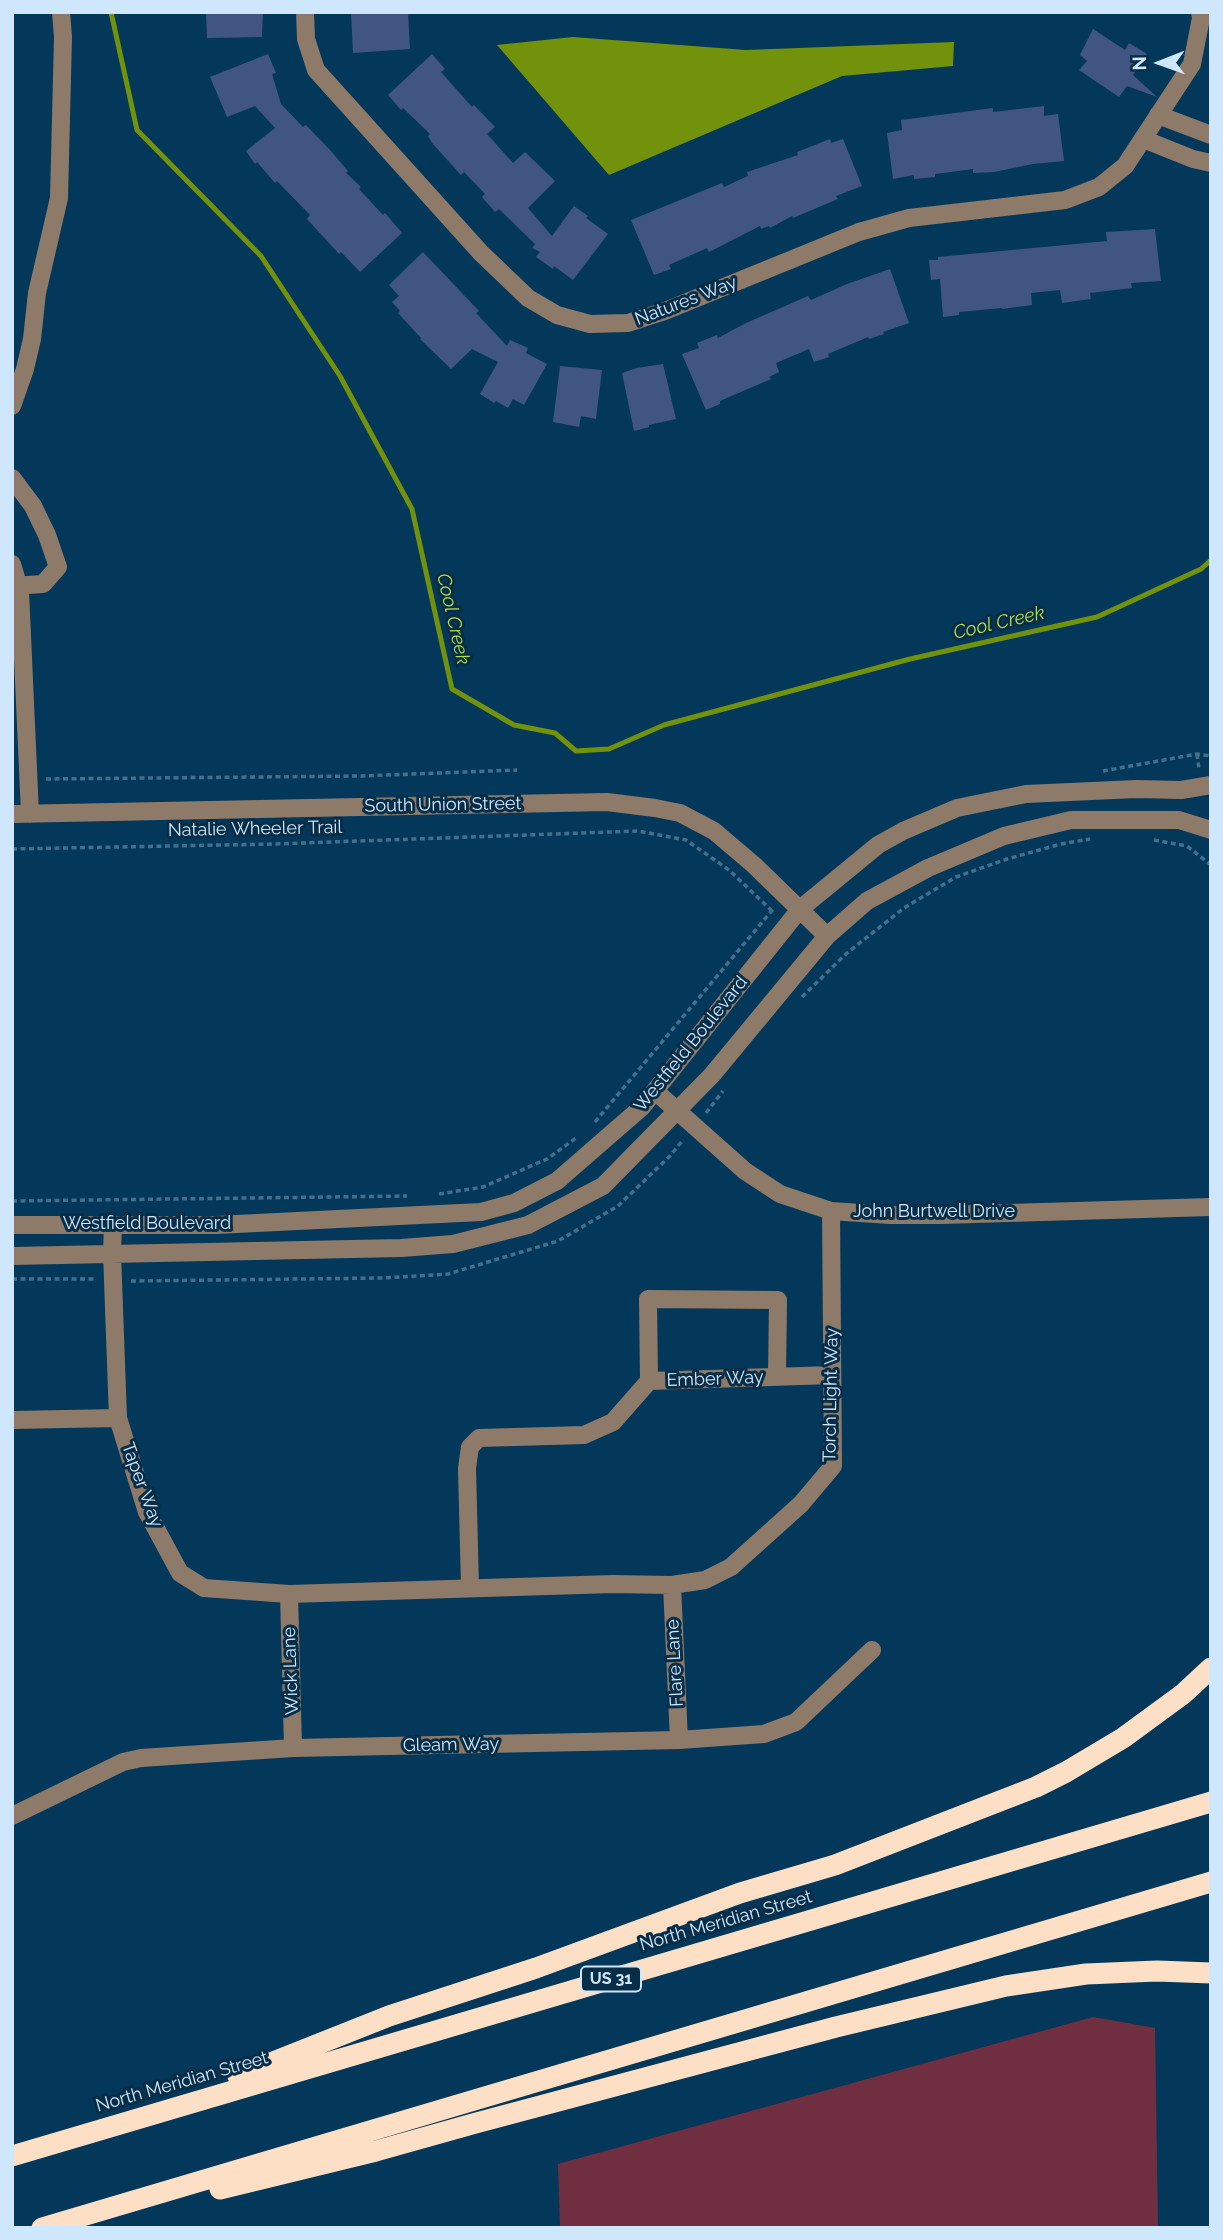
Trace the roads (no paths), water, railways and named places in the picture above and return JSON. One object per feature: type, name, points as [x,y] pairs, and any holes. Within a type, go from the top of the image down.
[{"type":"highway","points":[[87,2134],[389,2016],[536,1968],[740,1893],[835,1865],[1036,1787],[1123,1738],[1183,1694],[1211,1668]]},
{"type":"highway","name":"North Meridian Street","points":[[12,2156],[1211,1802]]},
{"type":"highway","points":[[41,2228],[1211,1882]]},
{"type":"highway","points":[[58,2228],[376,2151],[824,2030],[1006,1986],[1086,1974],[1157,1971],[1211,1973]]},
{"type":"street","points":[[12,406],[32,340],[37,293],[60,198],[63,37],[61,12]]},
{"type":"street","name":"Natures Way","points":[[305,12],[306,39],[316,70],[481,253],[528,298],[557,315],[590,324],[628,323],[665,311],[859,232],[909,218],[1065,200],[1099,187],[1125,166],[1192,64],[1200,12]]},
{"type":"street","points":[[1158,115],[1211,135]]},
{"type":"street","points":[[1143,139],[1193,159],[1211,163]]},
{"type":"street","points":[[12,478],[33,506],[47,534],[58,567],[43,583],[15,586]]},
{"type":"street","points":[[12,564],[18,681],[28,780],[21,814]]},
{"type":"street","name":"Westfield Boulevard","points":[[12,1225],[216,1225],[481,1212],[514,1203],[556,1181],[642,1107],[793,903],[878,845],[957,808],[1026,794],[1136,789],[1181,790],[1211,785]]},
{"type":"street","name":"South Union Street","points":[[21,814],[607,802],[680,813],[715,831],[754,864],[827,936]]},
{"type":"street","name":"Westfield Boulevard","points":[[12,1256],[401,1248],[453,1244],[528,1225],[603,1186],[712,1075],[827,936],[867,901],[928,868],[1004,836],[1071,820],[1179,820],[1211,830]]},
{"type":"street","name":"John Burtwell Drive","points":[[655,1091],[745,1171],[780,1194],[831,1210],[890,1215],[941,1215],[1211,1207]]},
{"type":"street","name":"Torch Light Way","points":[[470,1588],[672,1585],[705,1580],[731,1567],[801,1504],[833,1466],[831,1210]]},
{"type":"street","name":"Taper Way","points":[[114,1224],[112,1254],[118,1418],[147,1512],[180,1573],[204,1588],[289,1594],[470,1588]]},
{"type":"street","points":[[649,1381],[648,1299],[778,1300],[778,1377]]},
{"type":"street","name":"Ember Way","points":[[470,1588],[467,1468],[470,1447],[479,1438],[584,1435],[613,1422],[649,1381],[832,1375]]},
{"type":"street","points":[[12,1420],[118,1418]]},
{"type":"street","name":"Flare Lane","points":[[672,1585],[679,1740]]},
{"type":"street","name":"Wick Lane","points":[[289,1594],[293,1748]]},
{"type":"street","name":"Gleam Way","points":[[12,1816],[123,1762],[141,1758],[293,1748],[679,1740],[764,1734],[796,1722],[872,1650]]},
{"type":"waterway","name":"Cool Creek","points":[[111,12],[137,130],[261,256],[340,376],[412,509],[452,689],[514,725],[555,733],[576,751],[609,749],[664,725],[910,659],[1097,617],[1201,569],[1211,560]]}]
